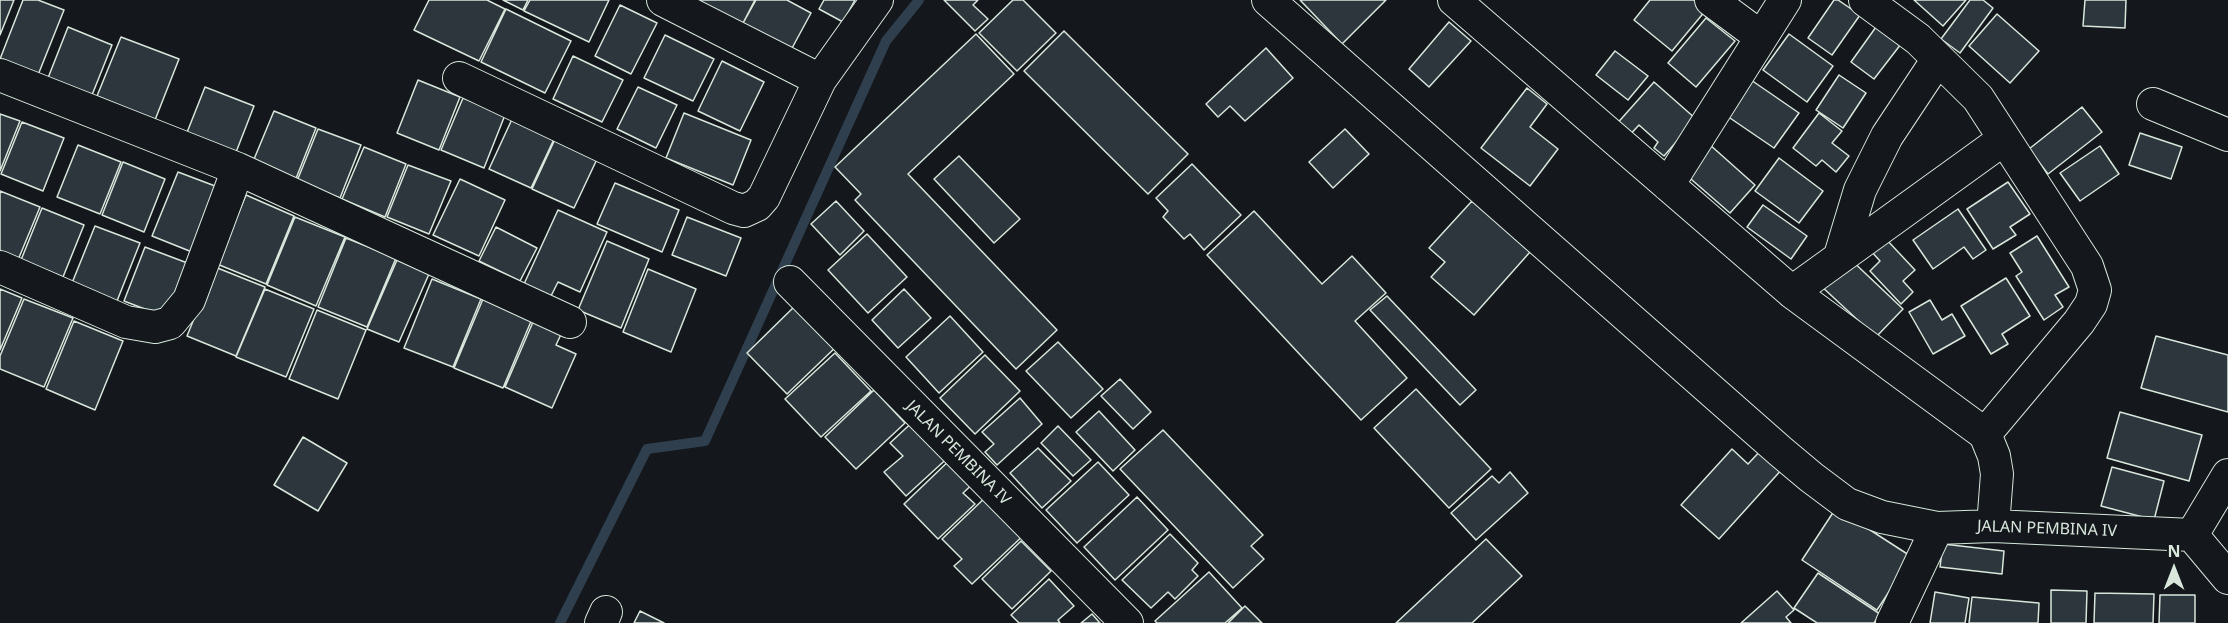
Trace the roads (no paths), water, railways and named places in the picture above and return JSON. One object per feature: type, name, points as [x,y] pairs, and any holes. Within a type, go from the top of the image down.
[{"type":"street","points":[[663,0],[820,80]]},
{"type":"street","points":[[459,78],[733,208],[744,211],[757,205],[764,197],[820,80],[878,0]]},
{"type":"street","name":"JALAN PEMBINA IV","points":[[1268,0],[1811,477],[1847,504],[1882,517],[1937,528],[1993,526],[2192,535]]},
{"type":"street","points":[[1454,0],[1792,292],[1985,434],[1994,456],[1997,474],[1993,526]]},
{"type":"street","points":[[1711,0],[1761,37]]},
{"type":"street","points":[[1668,185],[1785,0]]},
{"type":"street","points":[[1865,0],[1918,39],[1978,98],[2086,266],[2095,290],[2091,304],[2079,322],[1985,434]]},
{"type":"street","points":[[1840,256],[1860,190],[1887,136],[1938,59]]},
{"type":"street","points":[[0,75],[238,169],[570,322]]},
{"type":"street","points":[[2153,104],[2228,135]]},
{"type":"street","points":[[1792,292],[2004,139]]},
{"type":"street","points":[[0,267],[126,322],[155,327],[170,323],[189,300],[238,169]]},
{"type":"street","name":"JALAN PEMBINA IV","points":[[790,282],[1127,623]]},
{"type":"street","points":[[2228,475],[2192,535],[2228,578]]},
{"type":"street","points":[[1892,623],[1937,528]]},
{"type":"waterway","points":[[560,623],[647,449],[705,441],[886,41],[919,0]]}]
